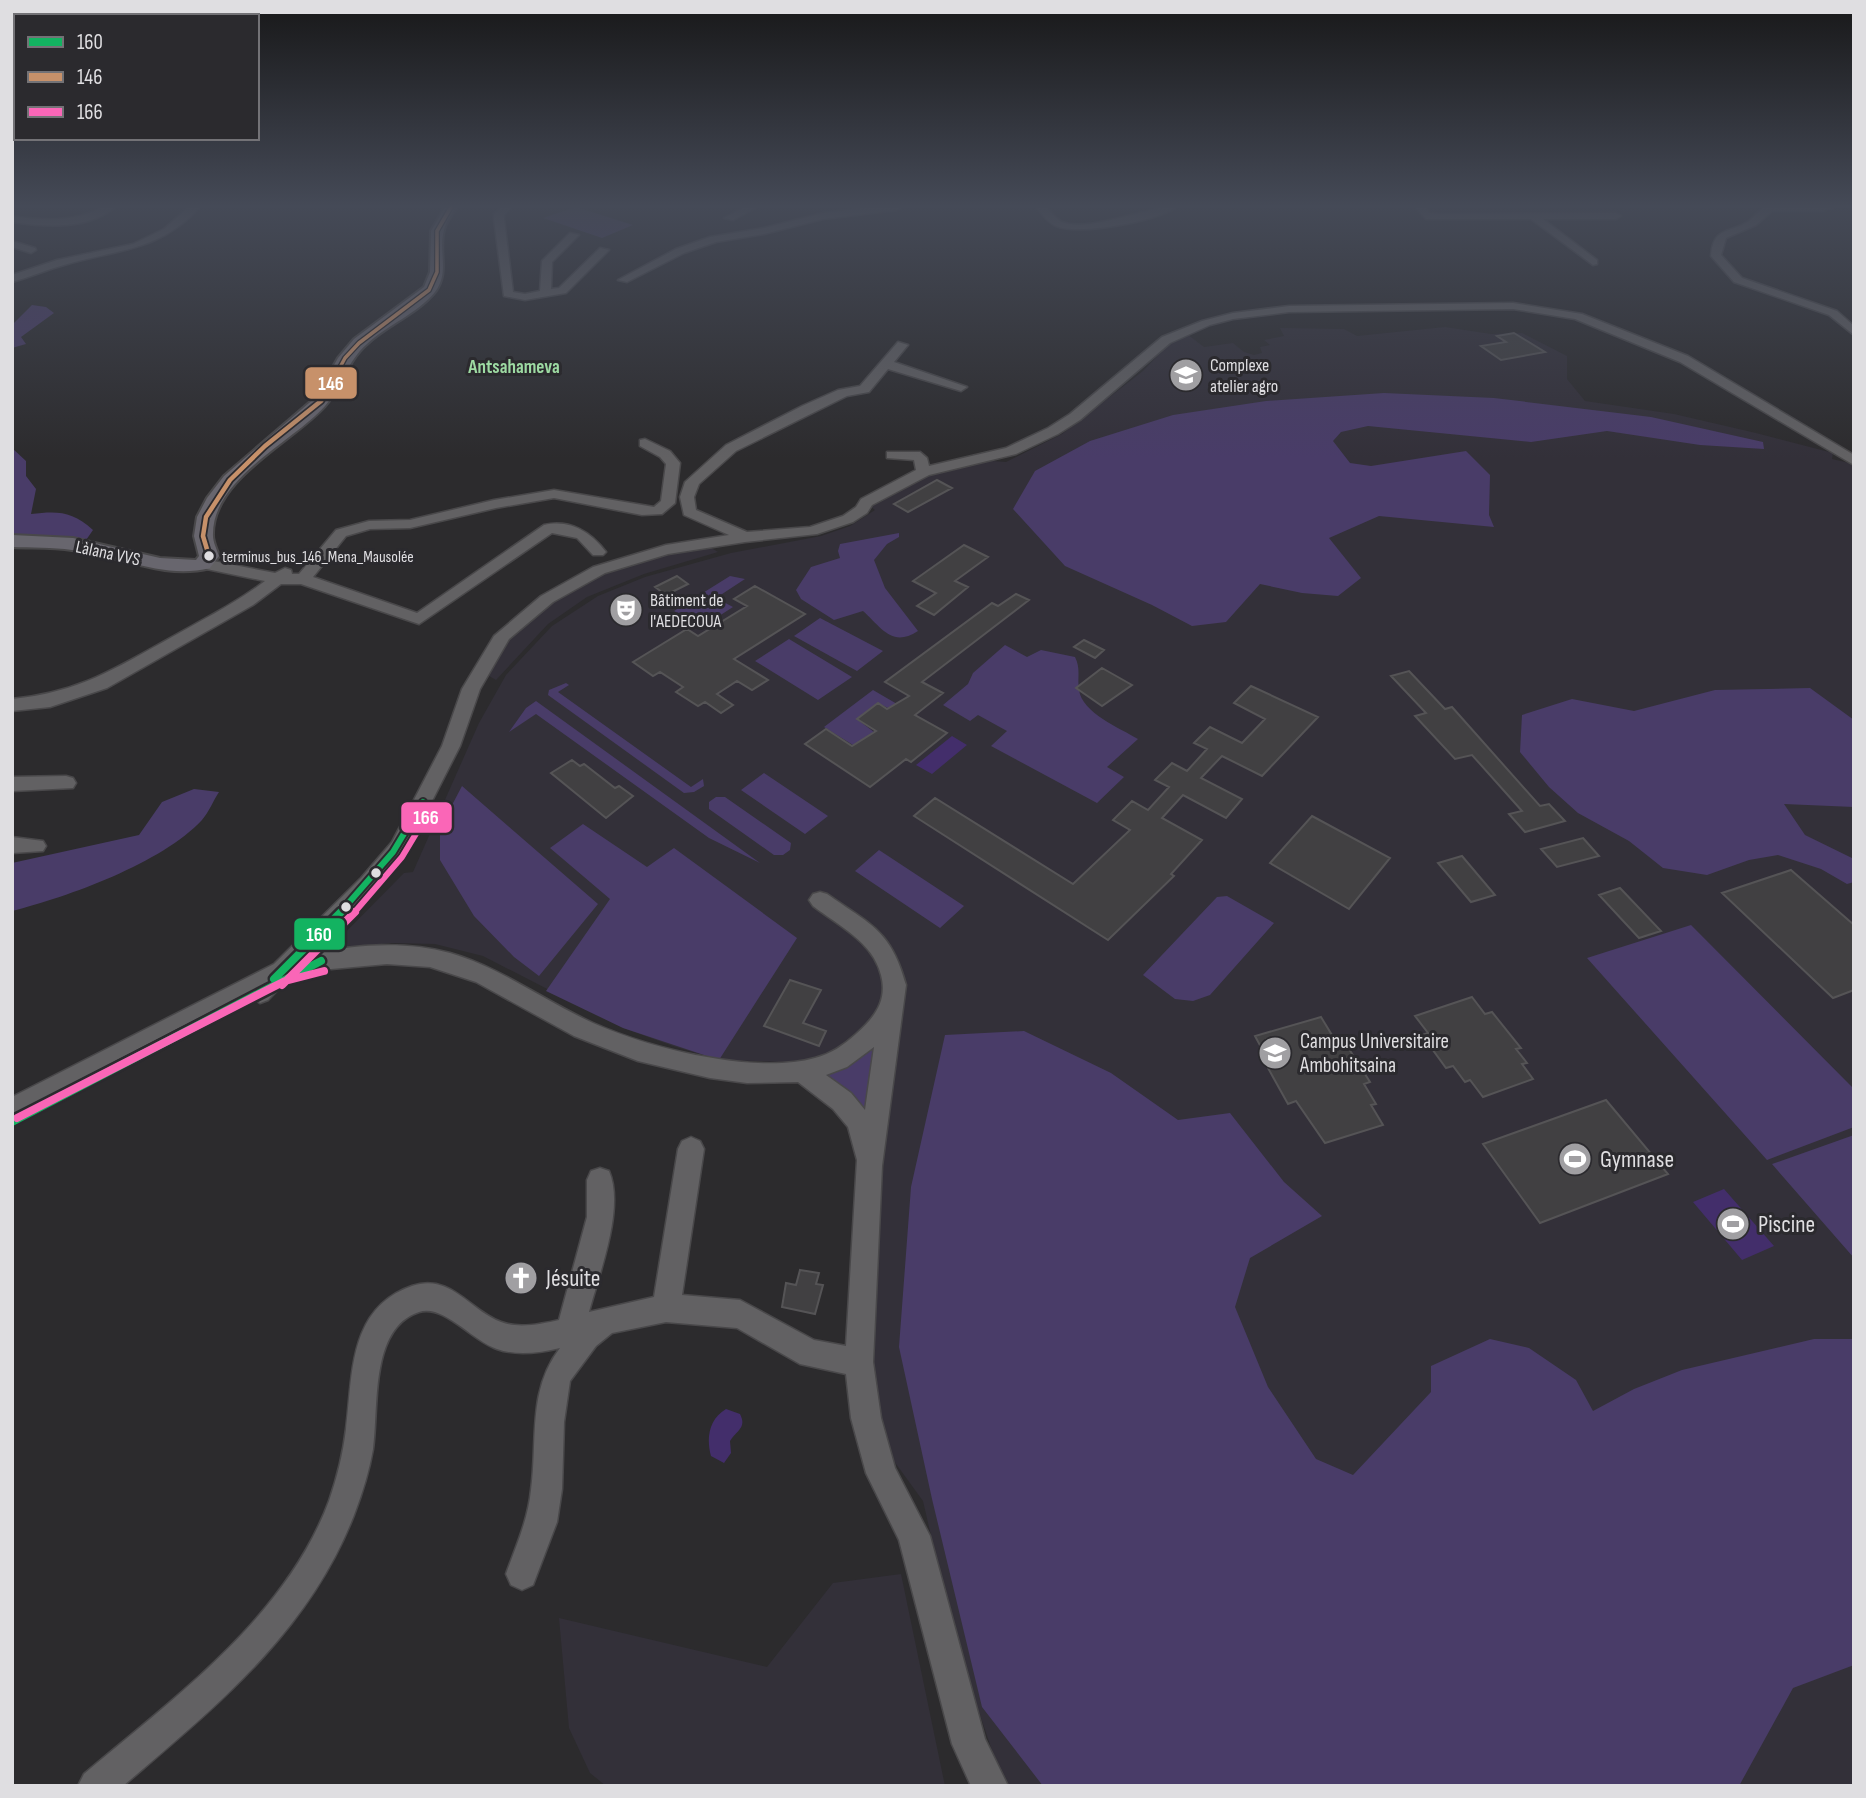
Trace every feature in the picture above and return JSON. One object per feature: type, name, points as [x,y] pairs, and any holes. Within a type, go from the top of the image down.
[{"type":"main road","points":[[206,560],[204,536],[211,509],[226,486],[243,466],[318,404],[349,352],[426,291]]},
{"type":"main road","name":"Làlana VVS","points":[[12,541],[73,544],[160,564],[191,568],[206,560]]},
{"type":"street","points":[[508,291],[508,294],[525,297],[562,291]]},
{"type":"street","points":[[1769,291],[1832,313],[1854,332]]},
{"type":"street","points":[[260,993],[368,884],[399,847],[452,746],[471,689],[502,636],[547,599],[600,570],[666,550],[745,537],[812,531],[848,519],[862,510],[866,502],[924,472],[1011,451],[1075,417],[1161,343],[1206,323],[1233,316],[1289,309],[1374,310],[1459,304],[1543,309],[1578,316],[1684,359],[1854,461]]},
{"type":"street","points":[[745,537],[726,526],[699,520],[689,512],[687,497],[692,482],[741,442],[831,399],[864,389],[902,345]]},
{"type":"street","points":[[886,364],[961,387]]},
{"type":"street","points":[[303,579],[341,533],[369,525],[410,524],[494,504],[554,494],[622,510],[657,511],[668,503],[673,463],[665,454],[645,443]]},
{"type":"street","points":[[892,455],[915,455],[920,458],[924,472]]},
{"type":"street","points":[[206,560],[280,579],[303,579],[419,620],[549,528],[571,529],[587,536],[597,552]]},
{"type":"street","points":[[12,705],[50,701],[101,684],[247,603],[280,579],[285,572],[206,560]]},
{"type":"street","points":[[247,603],[258,582],[250,573]]},
{"type":"street","points":[[12,784],[66,783]]},
{"type":"street","points":[[12,845],[36,846]]},
{"type":"street","points":[[820,900],[877,942],[888,960],[895,985],[869,1166],[859,1362],[866,1418],[881,1473],[914,1536],[970,1744],[990,1786]]},
{"type":"street","points":[[12,1109],[281,971],[321,961],[400,956],[447,961],[477,972],[584,1030],[671,1061],[738,1072],[803,1072],[837,1061],[872,1036],[892,1009]]},
{"type":"street","points":[[12,1122],[321,961]]},
{"type":"street","points":[[803,1072],[842,1101],[859,1122],[869,1166]]},
{"type":"street","points":[[666,1308],[691,1149]]},
{"type":"street","points":[[570,1331],[600,1217],[600,1180]]},
{"type":"street","points":[[96,1786],[209,1690],[286,1608],[330,1536],[350,1484],[361,1427],[368,1354],[380,1329],[395,1310],[415,1298],[435,1297],[453,1303],[488,1333],[508,1338],[534,1338],[666,1308],[740,1314],[810,1354],[859,1362]]},
{"type":"street","points":[[522,1574],[541,1522],[545,1500],[549,1422],[557,1375],[586,1336],[606,1320]]},
{"type":"shaded area","points":[[32,305],[46,307],[54,313],[21,337],[26,344],[12,348],[12,325]]},
{"type":"shaded area","name":"Campus Universitaire Ambohitsaina","points":[[1445,327],[1491,334],[1522,333],[1567,356],[1567,379],[1585,401],[1674,414],[1756,433],[1833,453],[1832,459],[1854,464],[1854,1786],[1004,1786],[956,1644],[923,1501],[891,1457],[865,1363],[881,1156],[814,1074],[788,1062],[719,1060],[673,1046],[623,1028],[483,956],[435,944],[392,943],[329,949],[404,873],[413,872],[479,723],[506,675],[552,626],[598,596],[645,577],[731,553],[821,536],[850,526],[875,510],[869,505],[937,471],[980,460],[1006,462],[1062,434],[1143,371],[1171,342],[1187,334],[1204,347],[1233,343],[1244,352],[1254,355],[1262,353],[1260,347],[1270,345],[1264,340],[1284,336],[1280,328],[1344,329],[1357,336]]},
{"type":"shaded area","points":[[1384,393],[1494,398],[1651,417],[1763,442],[1764,449],[1700,445],[1607,431],[1531,442],[1368,426],[1341,432],[1333,441],[1350,463],[1371,466],[1466,451],[1490,475],[1489,515],[1494,527],[1379,516],[1329,538],[1361,578],[1338,596],[1302,593],[1260,584],[1226,622],[1192,626],[1065,566],[1013,509],[1035,471],[1090,441],[1173,415],[1266,401]]},
{"type":"shaded area","points":[[12,448],[26,461],[26,476],[36,489],[31,514],[57,513],[78,519],[93,530],[84,543],[12,538]]},
{"type":"shaded area","points":[[899,533],[899,537],[887,544],[874,560],[885,588],[918,631],[909,636],[894,637],[863,611],[834,620],[801,599],[796,590],[811,567],[840,558],[840,544]]},
{"type":"shaded area","points":[[708,546],[718,552],[644,574],[587,597],[548,624],[496,680],[484,673],[507,637],[560,597],[592,579],[638,562]]},
{"type":"shaded area","points":[[730,576],[745,579],[716,598],[733,607],[702,627],[674,611]]},
{"type":"shaded area","points":[[820,618],[883,651],[857,671],[794,636]]},
{"type":"shaded area","points":[[789,639],[852,677],[818,700],[755,661]]},
{"type":"shaded area","points":[[1005,645],[1027,657],[1041,650],[1075,657],[1079,690],[1087,706],[1103,719],[1138,739],[1107,767],[1124,777],[1097,803],[991,746],[1007,731],[978,715],[970,721],[943,705],[968,684],[973,673]]},
{"type":"shaded area","points":[[566,683],[569,685],[558,692],[691,787],[703,779],[704,786],[694,792],[684,793],[548,695],[549,690]]},
{"type":"shaded area","points":[[1810,688],[1854,720],[1854,807],[1784,804],[1805,835],[1854,859],[1854,882],[1847,884],[1821,869],[1778,855],[1749,860],[1707,875],[1663,868],[1629,841],[1578,813],[1549,787],[1520,752],[1522,715],[1572,699],[1634,711],[1715,690]]},
{"type":"shaded area","points":[[873,690],[897,704],[890,709],[878,703],[858,720],[874,732],[865,738],[890,768],[824,727]]},
{"type":"shaded area","points":[[536,701],[760,863],[709,838],[536,714],[509,732],[526,708]]},
{"type":"shaded area","points":[[952,736],[967,745],[932,774],[916,765]]},
{"type":"shaded area","points":[[764,773],[828,816],[805,834],[741,790]]},
{"type":"shaded area","points":[[462,786],[598,904],[539,976],[514,957],[474,916],[440,860],[440,828]]},
{"type":"shaded area","points":[[194,789],[219,792],[207,814],[185,836],[139,864],[113,876],[60,897],[12,911],[12,863],[139,835],[162,802]]},
{"type":"shaded area","points":[[716,797],[725,797],[791,843],[790,850],[783,855],[774,855],[709,809],[709,802]]},
{"type":"shaded area","points":[[583,824],[647,867],[674,848],[797,938],[719,1060],[623,1028],[546,991],[610,899],[550,848]]},
{"type":"shaded area","points":[[879,850],[964,906],[940,928],[855,871]]},
{"type":"shaded area","points":[[1227,896],[1274,923],[1210,995],[1193,1001],[1175,999],[1143,975],[1217,897]]},
{"type":"shaded area","points":[[1691,925],[1854,1089],[1854,1127],[1767,1160],[1587,958]]},
{"type":"shaded area","points":[[1024,1031],[1111,1073],[1178,1120],[1230,1113],[1284,1182],[1322,1216],[1250,1258],[1235,1307],[1268,1387],[1316,1459],[1353,1475],[1431,1392],[1431,1366],[1490,1339],[1529,1348],[1576,1380],[1593,1411],[1634,1389],[1682,1370],[1814,1339],[1854,1339],[1854,1665],[1793,1688],[1739,1786],[1043,1786],[982,1707],[899,1347],[911,1187],[945,1035]]},
{"type":"shaded area","points":[[877,1045],[867,1122],[821,1075],[841,1070]]},
{"type":"shaded area","points":[[1854,1135],[1854,1258],[1772,1164]]},
{"type":"shaded area","name":"Piscine","points":[[1724,1189],[1774,1246],[1742,1260],[1693,1202]]},
{"type":"shaded area","points":[[726,1409],[740,1414],[742,1423],[730,1441],[731,1453],[724,1463],[711,1456],[709,1436],[712,1424]]},
{"type":"shaded area","points":[[901,1574],[945,1786],[606,1786],[590,1773],[569,1728],[559,1618],[767,1667],[833,1583]]},
{"type":"building","points":[[1514,333],[1545,352],[1501,360],[1481,346],[1506,342],[1497,336]]},
{"type":"building","points":[[937,480],[952,488],[908,512],[894,504]]},
{"type":"building","points":[[964,545],[988,557],[955,581],[968,587],[934,615],[917,606],[936,593],[913,581]]},
{"type":"building","points":[[677,576],[688,584],[666,595],[655,587]]},
{"type":"building","points":[[755,586],[805,614],[734,659],[768,680],[752,690],[737,681],[717,694],[733,705],[721,713],[705,702],[698,706],[676,692],[683,687],[660,672],[653,676],[633,662],[687,629],[698,636],[747,606],[734,599]]},
{"type":"building","points":[[1016,594],[1029,600],[922,682],[943,693],[915,715],[947,733],[911,762],[906,759],[870,787],[805,744],[826,729],[852,746],[876,731],[857,719],[878,703],[887,709],[909,696],[885,682],[992,603],[998,606]]},
{"type":"building","points":[[1084,640],[1104,650],[1095,658],[1074,647]]},
{"type":"building","points":[[1102,668],[1132,685],[1102,706],[1076,688]]},
{"type":"building","points":[[1409,671],[1445,709],[1452,707],[1540,806],[1549,804],[1565,821],[1525,832],[1509,814],[1522,811],[1472,755],[1455,759],[1415,716],[1426,713],[1391,676]]},
{"type":"building","points":[[1251,686],[1318,717],[1262,776],[1222,756],[1201,778],[1242,799],[1226,818],[1183,795],[1162,818],[1202,840],[1171,874],[1174,876],[1108,940],[914,816],[935,798],[1073,884],[1130,830],[1113,820],[1132,801],[1148,810],[1169,787],[1155,780],[1172,763],[1187,771],[1207,749],[1194,743],[1210,727],[1242,743],[1265,719],[1234,703]]},
{"type":"building","points":[[572,760],[580,766],[584,764],[615,788],[619,786],[633,796],[606,818],[551,773]]},
{"type":"building","points":[[1312,816],[1390,858],[1349,909],[1270,863]]},
{"type":"building","points":[[1583,838],[1599,856],[1557,867],[1541,849]]},
{"type":"building","points":[[1462,856],[1495,895],[1471,902],[1438,863]]},
{"type":"building","points":[[1791,870],[1854,925],[1854,990],[1833,998],[1722,893]]},
{"type":"building","points":[[1620,888],[1661,931],[1639,938],[1599,895]]},
{"type":"building","points":[[790,980],[821,990],[803,1023],[826,1031],[819,1046],[764,1026]]},
{"type":"building","points":[[1472,997],[1485,1014],[1492,1012],[1521,1048],[1516,1049],[1527,1063],[1522,1064],[1533,1079],[1483,1097],[1470,1080],[1465,1082],[1453,1066],[1446,1068],[1422,1035],[1428,1033],[1415,1016]]},
{"type":"building","points":[[1321,1017],[1335,1040],[1342,1038],[1370,1082],[1364,1084],[1376,1104],[1371,1105],[1383,1125],[1325,1143],[1296,1101],[1288,1104],[1263,1059],[1267,1058],[1255,1036]]},
{"type":"building","name":"Gymnase","points":[[1606,1100],[1668,1174],[1540,1223],[1483,1144]]},
{"type":"building","points":[[800,1270],[819,1273],[816,1284],[823,1285],[815,1314],[782,1307],[786,1283],[796,1285]]},
{"type":"transit line","name":"146","points":[[209,556],[203,536],[206,517],[230,480],[265,446],[321,401],[345,358],[359,343],[428,291]]},
{"type":"transit line","name":"160","points":[[274,979],[375,875],[409,828],[423,802]]},
{"type":"transit line","name":"166","points":[[282,985],[384,880],[418,833],[432,807]]},
{"type":"transit line","name":"160","points":[[12,1122],[321,961]]},
{"type":"transit line","name":"166","points":[[17,1118],[285,981],[324,971]]},
{"type":"place","name":"Complexe atelier agro","points":[[1186,375]]},
{"type":"place","name":"terminus_bus_146_Mena_Mausolée","points":[[209,556]]},
{"type":"place","name":"Bâtiment de l'AEDECOUA","points":[[626,610]]},
{"type":"place","name":"Campus Universitaire Ambohitsaina","points":[[1275,1053]]},
{"type":"place","name":"Gymnase","points":[[1575,1159]]},
{"type":"place","name":"Piscine","points":[[1733,1224]]},
{"type":"place","name":"Jésuite","points":[[521,1278]]},
{"type":"district","name":"Antsahameva","points":[[514,366]]}]
